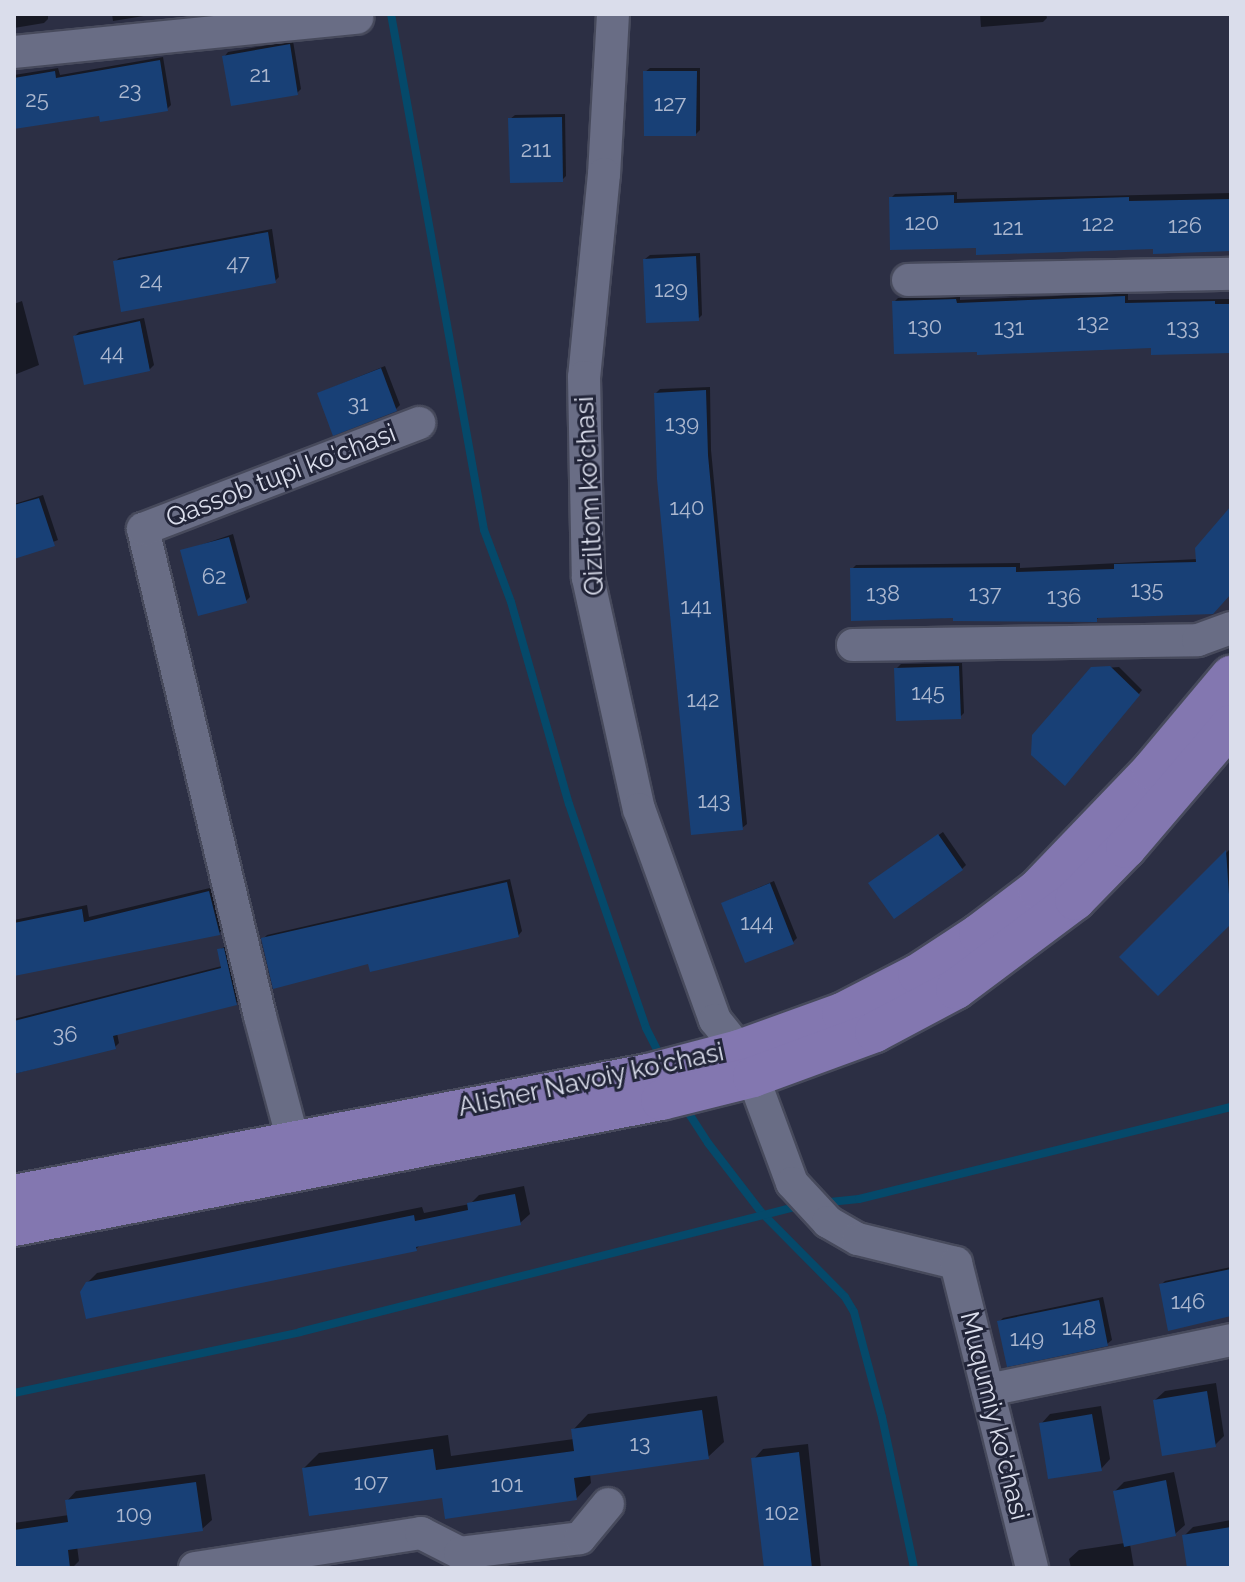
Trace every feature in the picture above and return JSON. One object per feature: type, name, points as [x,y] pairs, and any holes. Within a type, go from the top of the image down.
[{"type":"main road","name":"Alisher Navoiy ko'chasi","points":[[746,1063],[918,974],[979,934],[1038,889],[1086,840],[1231,676]]},
{"type":"main road","name":"Alisher Navoiy ko'chasi","points":[[14,1195],[297,1155],[655,1087],[875,1032],[956,989],[1075,900],[1126,848],[1231,725]]},
{"type":"main road","name":"Alisher Navoiy ko'chasi","points":[[14,1226],[297,1155]]},
{"type":"street","name":"Qiziltom ko'chasi","points":[[613,14],[604,174],[584,377],[588,578],[639,809],[715,1020],[746,1063],[792,1183],[828,1222],[858,1239],[956,1263]]},
{"type":"street","points":[[14,52],[357,18]]},
{"type":"street","points":[[908,280],[1231,274]]},
{"type":"street","name":"Qassob tupi ko'chasi","points":[[297,1155],[256,1001],[143,529],[419,423]]},
{"type":"street","points":[[853,645],[1198,640],[1231,628]]},
{"type":"street","name":"Muqumiy ko'chasi","points":[[956,1263],[1032,1568]]},
{"type":"street","points":[[988,1390],[1231,1340]]},
{"type":"street","points":[[195,1568],[308,1559],[421,1533],[460,1553],[583,1553],[608,1504]]},
{"type":"building","points":[[290,44],[298,95],[231,106],[222,56]]},
{"type":"building","points":[[160,60],[168,111],[100,122],[99,116],[14,129],[14,78],[55,71],[56,78]]},
{"type":"building","points":[[643,71],[697,71],[696,136],[644,136]]},
{"type":"building","points":[[562,117],[563,182],[510,183],[508,118]]},
{"type":"building","points":[[954,195],[954,203],[1129,197],[1129,201],[1231,199],[1231,251],[1153,254],[1153,249],[976,255],[976,248],[890,250],[889,197]]},
{"type":"building","points":[[268,232],[276,283],[121,312],[113,261]]},
{"type":"building","points":[[696,256],[699,321],[646,323],[643,259]]},
{"type":"building","points":[[1125,296],[1125,303],[1215,301],[1215,304],[1231,304],[1231,353],[1151,355],[1151,348],[977,355],[977,352],[894,354],[892,301],[956,299],[957,303]]},
{"type":"building","points":[[140,321],[150,371],[84,385],[73,336]]},
{"type":"building","points":[[381,368],[397,411],[333,436],[317,393]]},
{"type":"building","points":[[706,390],[708,455],[743,830],[691,835],[657,479],[654,393]]},
{"type":"building","points":[[39,498],[55,546],[14,559],[14,505]]},
{"type":"building","points":[[1231,506],[1231,594],[1213,614],[1097,618],[1097,622],[953,621],[953,618],[851,621],[850,568],[1016,567],[1016,572],[1114,569],[1114,564],[1196,562],[1195,548]]},
{"type":"building","points":[[229,537],[247,603],[198,616],[180,550]]},
{"type":"building","points":[[959,666],[961,719],[896,721],[894,668]]},
{"type":"building","points":[[1110,666],[1140,695],[1065,786],[1031,755],[1032,735],[1091,667]]},
{"type":"building","points":[[938,834],[963,870],[894,919],[868,883]]},
{"type":"building","points":[[1226,850],[1231,924],[1158,996],[1119,957]]},
{"type":"building","points":[[507,882],[519,937],[370,972],[368,964],[273,989],[261,938]]},
{"type":"building","points":[[770,883],[794,944],[745,963],[721,903]]},
{"type":"building","points":[[209,891],[220,935],[14,976],[14,923],[82,909],[84,922]]},
{"type":"building","points":[[224,948],[237,1005],[113,1036],[116,1049],[14,1074],[14,1021],[221,968],[217,949]]},
{"type":"building","points":[[515,1194],[521,1225],[416,1247],[417,1251],[86,1319],[80,1292],[86,1282],[414,1215],[415,1221],[468,1210],[467,1203]]},
{"type":"building","points":[[1231,1269],[1231,1316],[1168,1331],[1159,1284]]},
{"type":"building","points":[[1099,1300],[1108,1346],[1007,1367],[997,1321]]},
{"type":"building","points":[[1207,1391],[1216,1447],[1162,1456],[1153,1400]]},
{"type":"building","points":[[702,1410],[709,1459],[574,1478],[577,1500],[445,1519],[442,1498],[309,1516],[302,1468],[433,1449],[436,1470],[574,1451],[571,1429]]},
{"type":"building","points":[[1092,1414],[1102,1471],[1048,1479],[1039,1423]]},
{"type":"building","points":[[799,1452],[812,1568],[764,1568],[751,1458]]},
{"type":"building","points":[[1166,1480],[1176,1536],[1124,1547],[1113,1491]]},
{"type":"building","points":[[196,1482],[203,1531],[68,1550],[70,1568],[14,1568],[14,1530],[68,1522],[65,1500]]},
{"type":"building","points":[[1231,1527],[1231,1568],[1187,1568],[1182,1535]]},
{"type":"waterway","points":[[391,14],[484,530],[511,602],[569,804],[646,1028],[661,1058]]},
{"type":"waterway","points":[[684,1106],[708,1143],[762,1213],[845,1297],[854,1312],[882,1417],[914,1568]]},
{"type":"waterway","points":[[820,1203],[859,1199],[1231,1107]]},
{"type":"waterway","points":[[14,1393],[300,1332],[803,1205]]}]
